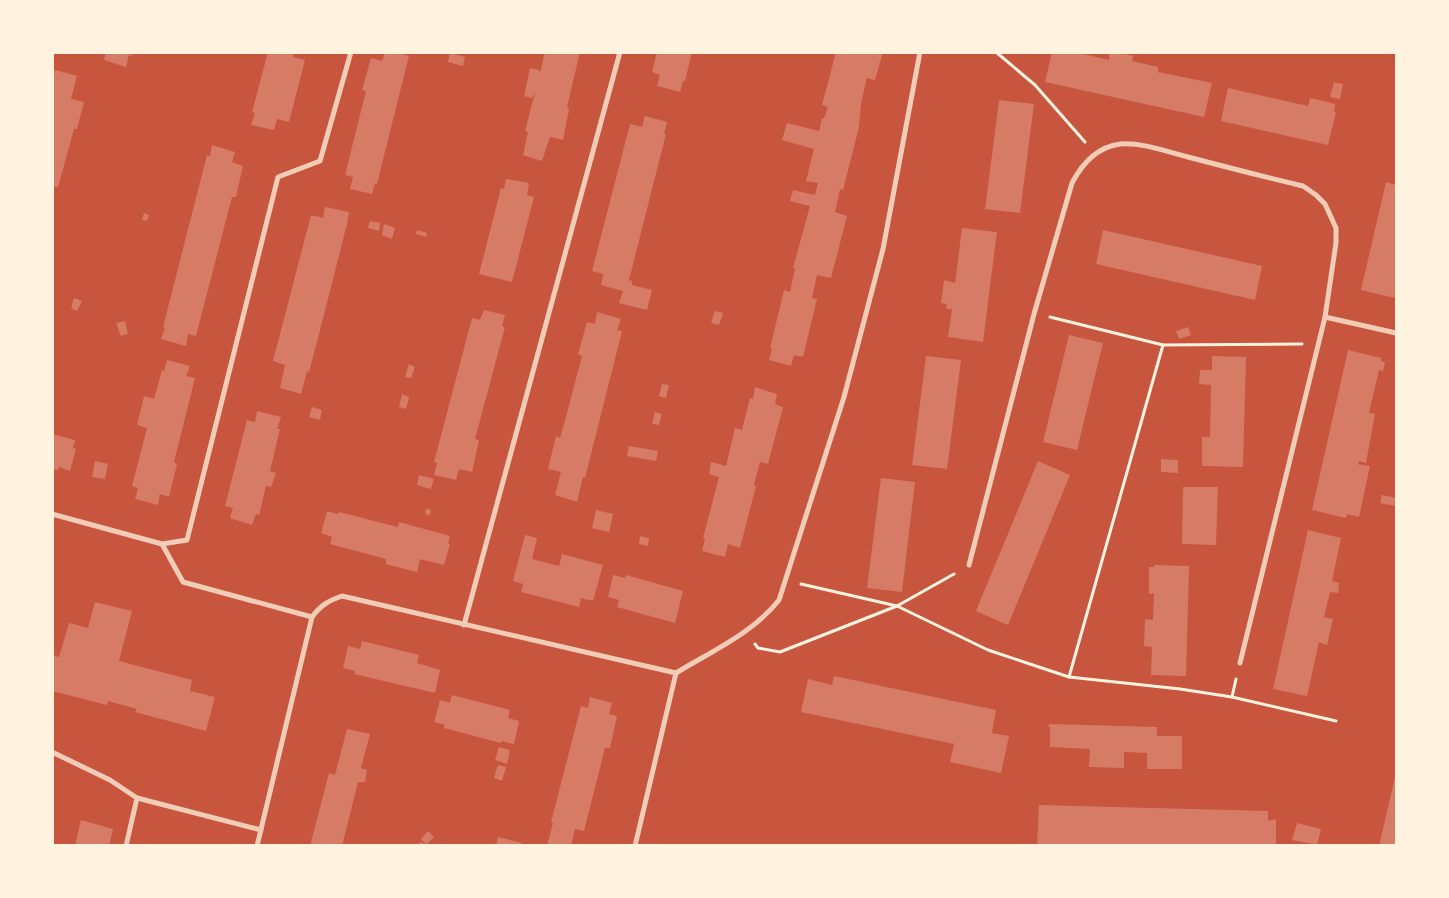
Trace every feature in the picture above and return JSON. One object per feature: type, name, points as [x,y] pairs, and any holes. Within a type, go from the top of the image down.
[{"type":"street","points":[[52,514],[162,544],[187,540],[278,177],[320,160],[351,52]]},
{"type":"street","points":[[464,625],[620,52]]},
{"type":"street","points":[[257,846],[312,616],[328,600],[342,596],[676,673],[747,631],[768,615],[779,600],[844,397],[884,248],[920,52]]},
{"type":"street","points":[[968,565],[1034,314],[1072,183],[1087,160],[1108,147],[1121,144],[1148,147],[1303,186],[1325,204],[1336,228],[1336,243],[1318,344],[1240,664]]},
{"type":"street","points":[[1324,317],[1396,333]]},
{"type":"street","points":[[162,544],[183,582],[312,616]]},
{"type":"street","points":[[635,846],[676,673]]},
{"type":"street","points":[[52,759],[53,752],[110,780],[137,798],[261,830]]},
{"type":"street","points":[[126,846],[137,798]]},
{"type":"path","points":[[996,52],[1035,85],[1096,154]]},
{"type":"path","points":[[1034,314],[1163,345],[1318,344]]},
{"type":"path","points":[[1069,677],[1163,345]]},
{"type":"path","points":[[758,648],[780,652],[897,606],[968,565]]},
{"type":"path","points":[[785,581],[897,606],[988,650],[1069,677],[1180,688],[1232,697],[1336,721]]},
{"type":"building","points":[[106,52],[132,52],[132,56],[129,55],[126,67],[104,60]]},
{"type":"building","points":[[268,52],[294,52],[293,57],[305,60],[289,122],[277,119],[274,130],[251,125],[255,113],[252,112]]},
{"type":"building","points":[[385,52],[396,52],[409,56],[377,184],[375,183],[372,194],[350,189],[353,177],[345,175],[366,91],[362,90],[371,58],[382,61]]},
{"type":"building","points":[[545,52],[580,52],[567,107],[569,109],[563,140],[550,137],[542,161],[523,155],[528,132],[525,131],[535,92],[532,98],[524,96],[530,68],[539,70],[540,73]]},
{"type":"building","points":[[657,52],[692,52],[685,81],[683,81],[680,92],[657,86],[660,75],[652,72]]},
{"type":"building","points":[[836,52],[883,52],[875,80],[867,78],[861,103],[859,127],[843,190],[840,189],[835,212],[847,216],[831,278],[817,275],[812,298],[817,299],[803,357],[794,355],[791,366],[769,360],[772,349],[770,348],[784,290],[790,292],[795,269],[793,268],[810,206],[790,201],[793,190],[815,195],[818,183],[806,181],[814,149],[782,140],[787,123],[819,131],[822,118],[824,118],[828,107],[822,105]]},
{"type":"building","points":[[1052,52],[1074,52],[1109,60],[1109,52],[1117,52],[1133,56],[1132,61],[1158,67],[1158,72],[1212,83],[1204,117],[1045,82]]},
{"type":"building","points":[[450,53],[465,57],[463,66],[448,62]]},
{"type":"building","points":[[55,70],[77,76],[71,99],[84,102],[77,129],[74,129],[58,187],[52,187],[52,80]]},
{"type":"building","points":[[1334,82],[1343,84],[1340,99],[1330,97]]},
{"type":"building","points":[[1228,88],[1308,106],[1310,98],[1335,104],[1334,112],[1336,112],[1328,145],[1221,121]]},
{"type":"building","points":[[999,100],[1034,104],[1020,213],[985,209]]},
{"type":"building","points":[[645,116],[667,122],[664,134],[666,134],[629,280],[632,281],[632,285],[652,290],[647,310],[619,303],[623,291],[601,285],[603,274],[592,271],[630,124],[642,127]]},
{"type":"building","points":[[212,145],[235,152],[232,162],[243,166],[236,197],[232,197],[196,336],[188,334],[186,346],[161,339],[207,155],[210,156]]},
{"type":"building","points":[[506,179],[529,183],[527,195],[534,197],[512,282],[479,274],[501,188],[504,189]]},
{"type":"building","points":[[1386,182],[1396,185],[1395,298],[1361,290]]},
{"type":"building","points":[[325,207],[349,212],[317,342],[301,394],[280,388],[285,365],[273,361],[311,215],[323,218]]},
{"type":"building","points":[[144,213],[149,215],[147,221],[142,220]]},
{"type":"building","points":[[370,221],[380,223],[379,231],[368,228]]},
{"type":"building","points":[[384,224],[395,228],[392,239],[382,235]]},
{"type":"building","points":[[962,228],[997,232],[983,342],[948,337],[952,309],[946,309],[947,304],[941,303],[944,280],[955,283]]},
{"type":"building","points":[[417,230],[427,233],[426,237],[416,234]]},
{"type":"building","points":[[1103,230],[1262,266],[1255,300],[1096,264]]},
{"type":"building","points":[[74,298],[82,301],[77,311],[71,308]]},
{"type":"building","points":[[484,310],[505,315],[502,326],[505,327],[475,439],[479,440],[472,472],[459,469],[456,480],[434,475],[437,463],[434,462],[472,318],[480,320]]},
{"type":"building","points":[[715,311],[723,313],[719,325],[711,323]]},
{"type":"building","points":[[597,312],[621,319],[617,330],[622,331],[585,478],[583,477],[577,502],[555,495],[561,472],[548,469],[556,436],[560,438],[567,413],[582,356],[578,354],[587,322],[595,324]]},
{"type":"building","points":[[125,321],[128,334],[121,336],[116,323]]},
{"type":"building","points":[[1188,327],[1191,335],[1179,339],[1176,331]]},
{"type":"building","points":[[1069,335],[1103,343],[1077,450],[1043,442]]},
{"type":"building","points":[[1348,350],[1381,358],[1381,361],[1385,362],[1383,371],[1379,370],[1369,413],[1375,414],[1366,463],[1359,461],[1358,464],[1370,466],[1359,517],[1347,514],[1346,518],[1312,510]]},
{"type":"building","points":[[926,356],[961,360],[947,469],[912,465]]},
{"type":"building","points":[[1212,356],[1246,357],[1243,467],[1202,466],[1202,437],[1210,437],[1211,385],[1199,384],[1200,370],[1212,370]]},
{"type":"building","points":[[167,360],[190,366],[186,376],[195,378],[174,462],[177,464],[169,497],[160,494],[158,505],[135,499],[138,488],[132,486],[147,428],[137,425],[144,396],[154,399],[162,370],[164,371]]},
{"type":"building","points":[[409,364],[415,367],[411,378],[405,377]]},
{"type":"building","points":[[662,384],[669,385],[666,398],[659,396]]},
{"type":"building","points":[[755,387],[777,394],[775,404],[783,407],[768,464],[760,462],[754,485],[756,486],[740,548],[728,544],[725,557],[702,551],[705,539],[703,538],[719,477],[709,474],[711,462],[726,466],[735,428],[742,430],[750,398],[753,399]]},
{"type":"building","points":[[402,394],[409,397],[406,409],[399,407]]},
{"type":"building","points":[[312,407],[322,410],[320,420],[309,417]]},
{"type":"building","points":[[257,411],[281,417],[277,429],[280,429],[270,471],[276,473],[271,487],[266,486],[259,515],[256,514],[252,525],[230,518],[233,508],[225,506],[247,420],[255,422]]},
{"type":"building","points":[[655,412],[662,414],[659,425],[652,424]]},
{"type":"building","points":[[52,434],[75,440],[73,448],[76,449],[70,471],[59,467],[58,470],[52,469]]},
{"type":"building","points":[[629,446],[658,451],[656,461],[627,456]]},
{"type":"building","points":[[1161,459],[1178,460],[1178,473],[1161,472]]},
{"type":"building","points":[[95,461],[108,464],[105,479],[92,477]]},
{"type":"building","points":[[1038,461],[1070,475],[1008,625],[976,611]]},
{"type":"building","points":[[419,475],[434,479],[431,489],[417,485]]},
{"type":"building","points":[[881,478],[915,482],[902,592],[867,588]]},
{"type":"building","points":[[1183,487],[1218,487],[1216,545],[1182,544]]},
{"type":"building","points":[[1382,495],[1396,498],[1396,506],[1380,503]]},
{"type":"building","points":[[426,508],[431,510],[430,515],[425,514]]},
{"type":"building","points":[[596,510],[613,514],[609,532],[592,528]]},
{"type":"building","points":[[327,511],[338,514],[339,512],[398,527],[399,522],[450,536],[448,543],[450,544],[444,565],[420,559],[417,572],[386,564],[386,559],[330,544],[332,537],[321,533]]},
{"type":"building","points":[[1308,530],[1341,538],[1332,581],[1339,583],[1338,593],[1330,592],[1324,617],[1333,619],[1327,645],[1319,642],[1307,696],[1273,689]]},
{"type":"building","points":[[525,535],[537,538],[532,559],[559,566],[562,554],[603,565],[593,601],[581,598],[579,607],[521,592],[523,584],[513,581]]},
{"type":"building","points":[[640,536],[649,538],[648,546],[639,544]]},
{"type":"building","points":[[1154,565],[1189,566],[1186,676],[1151,675],[1152,647],[1144,646],[1145,619],[1153,620],[1154,593],[1149,594],[1149,567],[1154,567]]},
{"type":"building","points":[[613,575],[625,578],[626,575],[683,591],[675,623],[617,607],[619,600],[608,597]]},
{"type":"building","points":[[95,602],[132,611],[119,661],[192,680],[190,691],[215,697],[206,731],[135,712],[137,709],[108,701],[107,705],[52,691],[52,655],[59,657],[69,623],[88,628]]},
{"type":"building","points":[[362,641],[419,655],[417,663],[440,670],[435,693],[354,674],[355,671],[343,668],[348,646],[360,649]]},
{"type":"building","points":[[834,676],[996,710],[992,733],[1009,736],[1001,773],[950,762],[954,744],[801,712],[808,679],[832,685]]},
{"type":"building","points":[[452,695],[510,710],[508,718],[519,721],[514,744],[502,741],[501,743],[444,728],[445,725],[434,722],[440,700],[450,703]]},
{"type":"building","points":[[590,697],[612,703],[609,714],[617,716],[610,748],[605,748],[584,831],[575,829],[571,846],[547,846],[553,823],[551,822],[581,706],[588,708]]},
{"type":"building","points":[[1049,724],[1157,727],[1157,736],[1182,736],[1182,769],[1147,769],[1147,753],[1124,752],[1124,768],[1089,767],[1090,749],[1050,747]]},
{"type":"building","points":[[347,729],[370,734],[361,768],[367,770],[365,782],[358,782],[342,846],[310,846],[329,773],[335,775]]},
{"type":"building","points":[[499,747],[510,750],[507,764],[495,760]]},
{"type":"building","points":[[498,765],[506,767],[502,781],[494,778]]},
{"type":"building","points":[[1396,772],[1396,846],[1379,846],[1386,816]]},
{"type":"building","points":[[1039,805],[1268,811],[1268,821],[1276,819],[1276,846],[1037,846]]},
{"type":"building","points":[[81,820],[113,829],[109,846],[75,846]]},
{"type":"building","points":[[1297,823],[1321,829],[1317,845],[1292,840]]},
{"type":"building","points":[[428,831],[434,837],[425,846],[419,846],[420,842],[426,844],[421,839]]},
{"type":"building","points":[[498,837],[522,843],[521,846],[496,846]]}]
